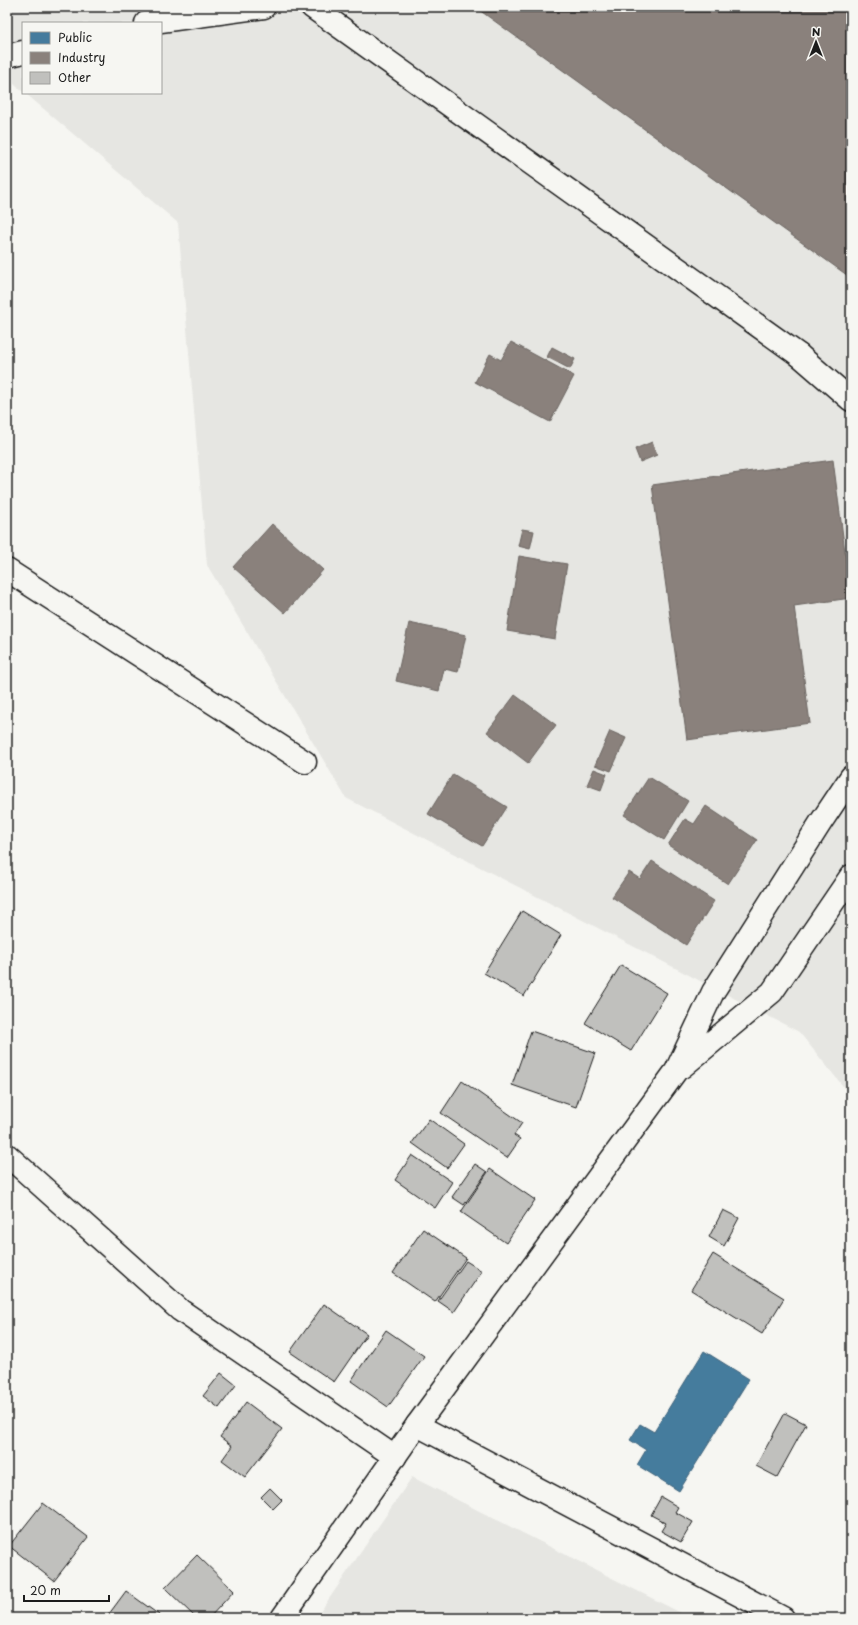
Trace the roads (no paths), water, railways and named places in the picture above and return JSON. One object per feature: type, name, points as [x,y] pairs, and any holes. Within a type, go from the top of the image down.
[{"type":"street","points":[[153,22],[264,7]]},
{"type":"street","points":[[312,7],[798,355],[851,388]]},
{"type":"street","points":[[7,56],[22,52]]},
{"type":"street","points":[[798,355],[851,400]]},
{"type":"street","points":[[7,570],[305,762]]},
{"type":"street","points":[[282,1618],[417,1425],[676,1071],[713,992],[816,829],[851,777]]},
{"type":"street","points":[[676,1071],[772,992],[851,876]]},
{"type":"street","points":[[7,1155],[180,1310],[396,1457]]},
{"type":"street","points":[[417,1425],[783,1618]]}]
